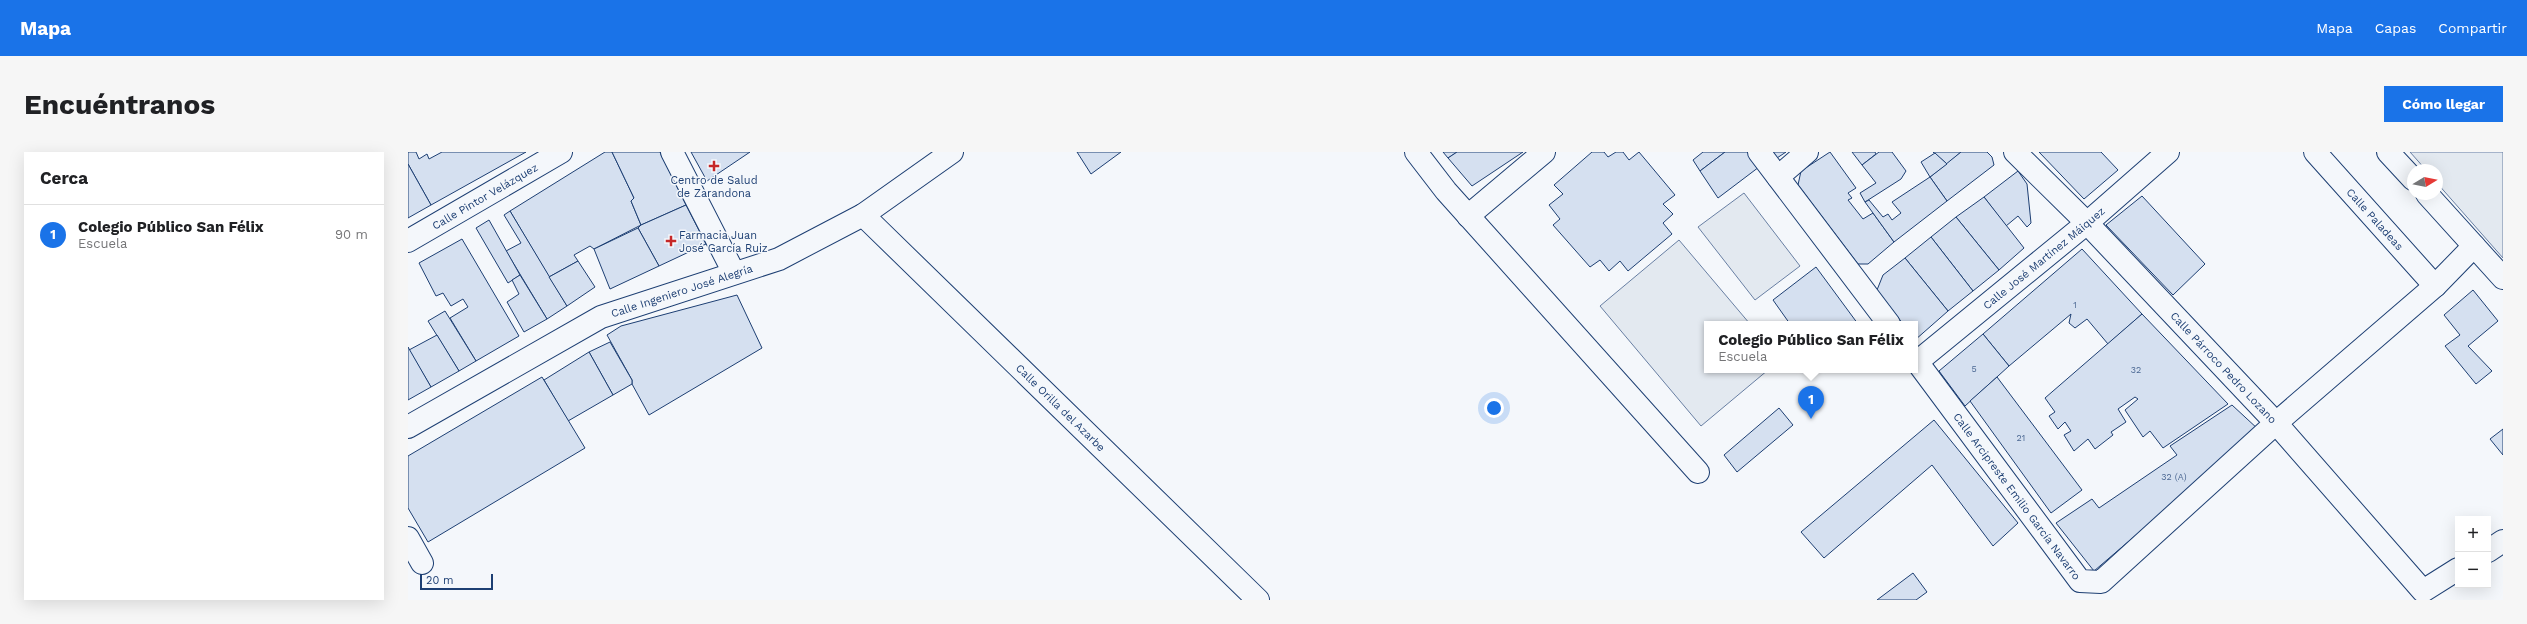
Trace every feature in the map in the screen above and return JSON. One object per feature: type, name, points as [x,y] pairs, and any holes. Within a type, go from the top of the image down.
[{"type":"street","name":"Calle Pintor Velázquez","points":[[408,241],[561,152]]},
{"type":"street","points":[[672,152],[734,273]]},
{"type":"street","points":[[1416,152],[1468,216],[1698,472]]},
{"type":"street","points":[[1468,216],[1544,152]]},
{"type":"street","points":[[1759,152],[1887,321]]},
{"type":"street","points":[[1778,177],[1807,152]]},
{"type":"street","name":"Calle Párroco Pedro Lozano","points":[[2015,152],[2086,223],[2276,423],[2422,591],[2455,571]]},
{"type":"street","name":"Calle José Martínez Máiquez","points":[[1918,358],[2086,223],[2168,152]]},
{"type":"street","name":"Calle Paladeas","points":[[2315,152],[2435,286]]},
{"type":"street","points":[[2388,152],[2407,173]]},
{"type":"street","name":"Calle Ingeniero José Alegría","points":[[408,427],[601,317],[779,259],[863,215],[950,153]]},
{"type":"street","points":[[2432,200],[2503,278]]},
{"type":"street","name":"Calle Orilla del Azarbe","points":[[863,215],[1258,600]]},
{"type":"street","points":[[2276,423],[2435,286],[2474,246]]},
{"type":"street","name":"Calle Arcipreste Emilio García Navarro","points":[[1918,363],[2080,581],[2102,582],[2276,423]]},
{"type":"street","points":[[408,538],[422,563]]},
{"type":"street","points":[[2491,549],[2503,541]]},
{"type":"shaded area","points":[[2410,152],[2503,152],[2503,258],[2443,190],[2443,164],[2421,164]]},
{"type":"shaded area","points":[[1744,193],[1800,266],[1755,300],[1698,227]]},
{"type":"shaded area","points":[[1679,240],[1747,321],[1704,321],[1704,373],[1764,373],[1701,426],[1600,306]]},
{"type":"building","points":[[408,152],[416,152],[419,159],[427,154],[429,159],[442,152],[526,152],[431,205],[408,164]]},
{"type":"building","points":[[605,152],[612,152],[634,198],[631,201],[641,225],[594,249],[590,246],[574,255],[578,261],[549,277],[510,211]]},
{"type":"building","points":[[612,152],[660,152],[686,205],[641,225],[631,201],[634,198]]},
{"type":"building","name":"Centro de Salud de Zarandona","points":[[691,152],[750,152],[707,181]]},
{"type":"building","points":[[1077,152],[1121,152],[1091,174]]},
{"type":"building","points":[[1443,152],[1457,152],[1448,158]]},
{"type":"building","points":[[1457,152],[1523,152],[1472,186],[1448,158]]},
{"type":"building","points":[[1592,152],[1604,152],[1608,157],[1616,152],[1623,152],[1629,160],[1639,152],[1675,195],[1663,204],[1673,214],[1663,223],[1672,234],[1628,271],[1620,261],[1609,271],[1600,260],[1590,267],[1553,225],[1560,219],[1549,205],[1563,194],[1554,185]]},
{"type":"building","points":[[1703,152],[1725,152],[1700,171],[1693,160]]},
{"type":"building","points":[[1725,152],[1748,152],[1759,167],[1718,198],[1700,171]]},
{"type":"building","points":[[1771,152],[1786,152],[1777,158]]},
{"type":"building","points":[[1830,152],[1856,188],[1848,193],[1852,198],[1848,200],[1863,219],[1873,213],[1894,242],[1868,264],[1858,264],[1798,185],[1801,171]]},
{"type":"building","points":[[1852,152],[1875,152],[1876,154],[1862,165]]},
{"type":"building","points":[[1879,152],[1892,152],[1906,171],[1901,179],[1865,202],[1860,193],[1876,183],[1862,165]]},
{"type":"building","points":[[1933,152],[1961,152],[1947,164]]},
{"type":"building","points":[[1961,152],[1987,152],[1992,157],[1994,165],[1947,201],[1930,177]]},
{"type":"building","points":[[2039,152],[2101,152],[2118,170],[2084,199]]},
{"type":"building","points":[[1935,153],[1947,164],[1930,177],[1921,162]]},
{"type":"building","points":[[408,164],[431,205],[408,218]]},
{"type":"building","points":[[2018,171],[2027,184],[2031,223],[2027,227],[2018,216],[2006,226],[1984,197]]},
{"type":"building","points":[[1930,177],[1947,201],[1894,242],[1865,202],[1869,200],[1883,217],[1888,214],[1892,220],[1901,213],[1892,202]]},
{"type":"building","points":[[2142,196],[2205,264],[2173,295],[2106,225]]},
{"type":"building","points":[[1984,197],[2024,248],[1999,270],[1956,217]]},
{"type":"building","points":[[686,205],[706,244],[659,266],[638,228],[641,225]]},
{"type":"building","points":[[510,211],[567,306],[547,319],[506,251],[521,243],[504,215]]},
{"type":"building","points":[[1956,217],[1999,270],[1973,291],[1931,237]]},
{"type":"building","points":[[489,220],[520,275],[508,283],[476,228]]},
{"type":"building","points":[[638,228],[659,266],[610,289],[594,249]]},
{"type":"building","points":[[1931,237],[1973,291],[1948,311],[1905,258]]},
{"type":"building","points":[[462,239],[519,336],[476,361],[450,318],[468,307],[463,299],[451,306],[443,293],[436,296],[419,263]]},
{"type":"building","points":[[2082,249],[2142,314],[2108,344],[2087,319],[2075,328],[2069,323],[2071,314],[2009,366],[1983,334]]},
{"type":"building","points":[[1905,258],[1948,311],[1918,337],[1918,321],[1901,321],[1877,290],[1883,275]]},
{"type":"building","points":[[578,261],[595,287],[567,306],[549,277]]},
{"type":"building","points":[[1816,267],[1856,321],[1788,321],[1773,300]]},
{"type":"building","points":[[520,275],[547,319],[524,332],[507,302],[519,294],[512,280]]},
{"type":"building","points":[[2473,290],[2498,321],[2468,346],[2492,371],[2476,384],[2445,346],[2460,335],[2444,315]]},
{"type":"building","points":[[737,295],[762,348],[649,415],[632,384],[632,380],[607,335],[621,326]]},
{"type":"building","points":[[445,311],[476,361],[459,371],[428,321]]},
{"type":"building","points":[[2142,314],[2228,404],[2163,448],[2150,431],[2143,437],[2125,410],[2138,399],[2135,397],[2118,409],[2126,422],[2111,432],[2113,435],[2095,449],[2088,439],[2074,451],[2064,435],[2071,431],[2065,422],[2058,429],[2049,416],[2055,412],[2045,398]]},
{"type":"building","points":[[1983,334],[2009,366],[1965,406],[1939,371]]},
{"type":"building","points":[[437,335],[459,371],[431,387],[409,350]]},
{"type":"building","points":[[610,342],[632,380],[632,384],[613,395],[589,352]]},
{"type":"building","points":[[408,347],[431,387],[408,400]]},
{"type":"building","points":[[589,352],[613,395],[568,421],[544,380]]},
{"type":"building","points":[[542,377],[585,448],[428,542],[408,508],[408,456]]},
{"type":"building","points":[[1997,377],[2082,490],[2051,513],[1970,401]]},
{"type":"building","points":[[2232,405],[2259,430],[2094,571],[2056,523],[2092,499],[2099,508],[2177,455],[2170,446]]},
{"type":"building","points":[[1779,408],[1793,425],[1737,472],[1724,455]]},
{"type":"building","points":[[1934,420],[2018,523],[1993,546],[1932,465],[1824,558],[1801,532]]},
{"type":"building","points":[[2503,429],[2503,455],[2490,439]]},
{"type":"building","points":[[1913,573],[1927,592],[1916,600],[1877,600]]},
{"type":"place","name":"Centro de Salud de Zarandona","points":[[714,166]]},
{"type":"place","name":"Farmacia Juan José García Ruiz","points":[[671,241]]},
{"type":"place","name":"Colegio Público San Félix","points":[[1811,419]]}]
